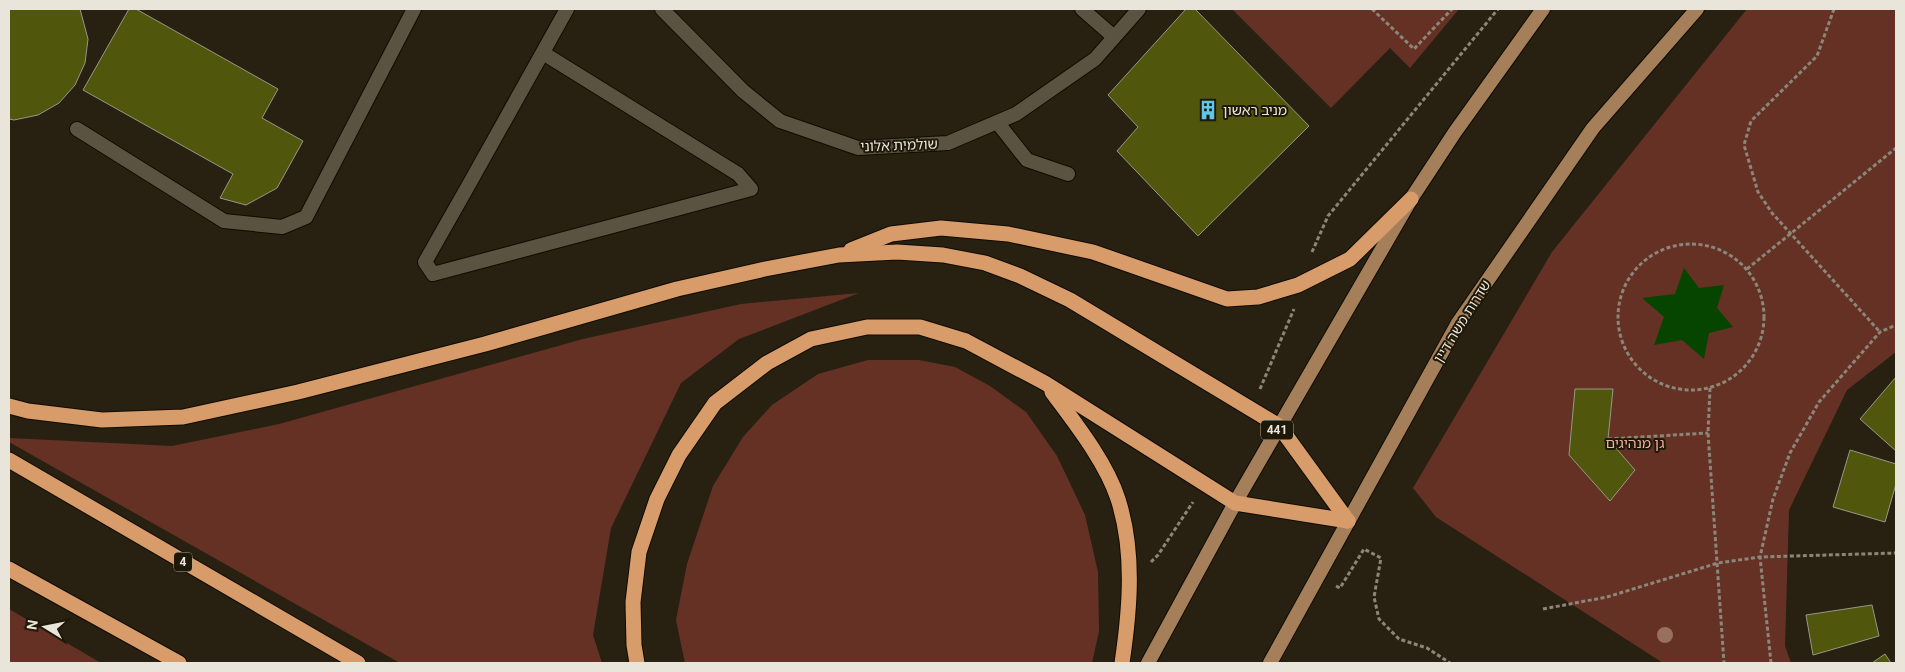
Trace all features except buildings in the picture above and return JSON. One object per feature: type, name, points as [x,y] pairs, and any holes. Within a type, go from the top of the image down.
[{"type":"highway","points":[[839,255],[891,234],[941,228],[1008,234],[1093,252],[1227,299],[1258,297],[1298,285],[1350,259],[1411,199]]},
{"type":"highway","points":[[9,406],[28,411],[102,420],[183,417],[298,392],[466,349],[677,289],[765,269],[839,255],[897,252],[943,255],[985,263],[1020,276],[1070,300],[1279,426],[1348,521]]},
{"type":"highway","points":[[637,663],[634,645],[633,602],[639,552],[656,499],[679,455],[715,403],[767,363],[810,339],[867,327],[920,327],[966,341],[1044,383],[1235,503],[1348,521]]},
{"type":"highway","points":[[1044,383],[1072,418],[1094,453],[1118,499],[1127,538],[1130,582],[1122,663]]},
{"type":"highway","name":"4","points":[[9,460],[358,663]]},
{"type":"highway","points":[[9,568],[179,663]]},
{"type":"main road","name":"441","points":[[1148,663],[1235,503],[1411,199],[1455,132],[1543,9]]},
{"type":"main road","name":"שדרות משה דיין","points":[[1270,663],[1458,323],[1593,128],[1697,9]]},
{"type":"street","points":[[76,129],[224,221],[282,227],[306,217],[414,9]]},
{"type":"street","points":[[542,53],[738,174],[752,189],[433,274],[425,262],[542,53],[567,9]]},
{"type":"street","name":"שולמית אלוני","points":[[662,9],[743,91],[780,121],[858,148],[948,143],[1016,114],[1095,59],[1139,9]]},
{"type":"street","points":[[1082,9],[1114,37]]},
{"type":"street","points":[[997,122],[1027,160],[1068,174]]},
{"type":"path","points":[[1372,9],[1414,49],[1452,9]]},
{"type":"path","points":[[1251,410],[1293,315],[1298,285],[1328,216],[1498,9]]},
{"type":"path","points":[[1834,9],[1818,56],[1751,121],[1744,145],[1758,192],[1772,214],[1880,332]]},
{"type":"path","points":[[1747,269],[1896,148]]},
{"type":"path","points":[[1682,244],[1706,244],[1728,253],[1747,269],[1759,290],[1764,314],[1761,338],[1750,360],[1732,378],[1710,388],[1686,390],[1663,385],[1642,372],[1627,354],[1619,331],[1618,307],[1625,284],[1639,264],[1659,250],[1682,244]]},
{"type":"path","points":[[1771,663],[1760,557],[1773,499],[1790,453],[1819,402],[1880,332],[1896,325]]},
{"type":"path","points":[[1710,388],[1708,433],[1724,663]]},
{"type":"path","points":[[1608,440],[1708,433]]},
{"type":"path","points":[[1130,582],[1158,555],[1205,485]]},
{"type":"path","points":[[1318,577],[1340,588],[1364,549],[1381,558],[1374,597],[1379,619],[1399,639],[1427,648],[1450,663]]},
{"type":"path","points":[[1543,609],[1607,597],[1718,563],[1760,557],[1896,553]]},
{"type":"green space","points":[[1234,9],[1459,9],[1410,68],[1390,48],[1331,108]]},
{"type":"green space","name":"גן מנהיגים","points":[[1747,9],[1896,9],[1896,352],[1847,390],[1789,510],[1785,646],[1791,663],[1663,663],[1436,517],[1413,488],[1552,252]]},
{"type":"green space","points":[[859,293],[739,339],[681,383],[611,528],[593,635],[602,663],[400,663],[9,442],[9,438],[172,446],[279,424],[583,339],[741,304]]},
{"type":"green space","points":[[868,360],[919,360],[955,367],[990,386],[1026,412],[1057,456],[1085,515],[1098,572],[1099,631],[1092,663],[685,663],[676,620],[687,564],[713,486],[743,437],[772,405],[818,374]]},
{"type":"green space","points":[[9,609],[101,663],[9,663]]},
{"type":"shaded area","points":[[1684,268],[1699,288],[1724,285],[1717,308],[1733,327],[1709,333],[1704,359],[1682,340],[1654,345],[1664,317],[1642,298],[1675,294]]},
{"type":"place","name":"מניב ראשון","points":[[1208,110]]}]
